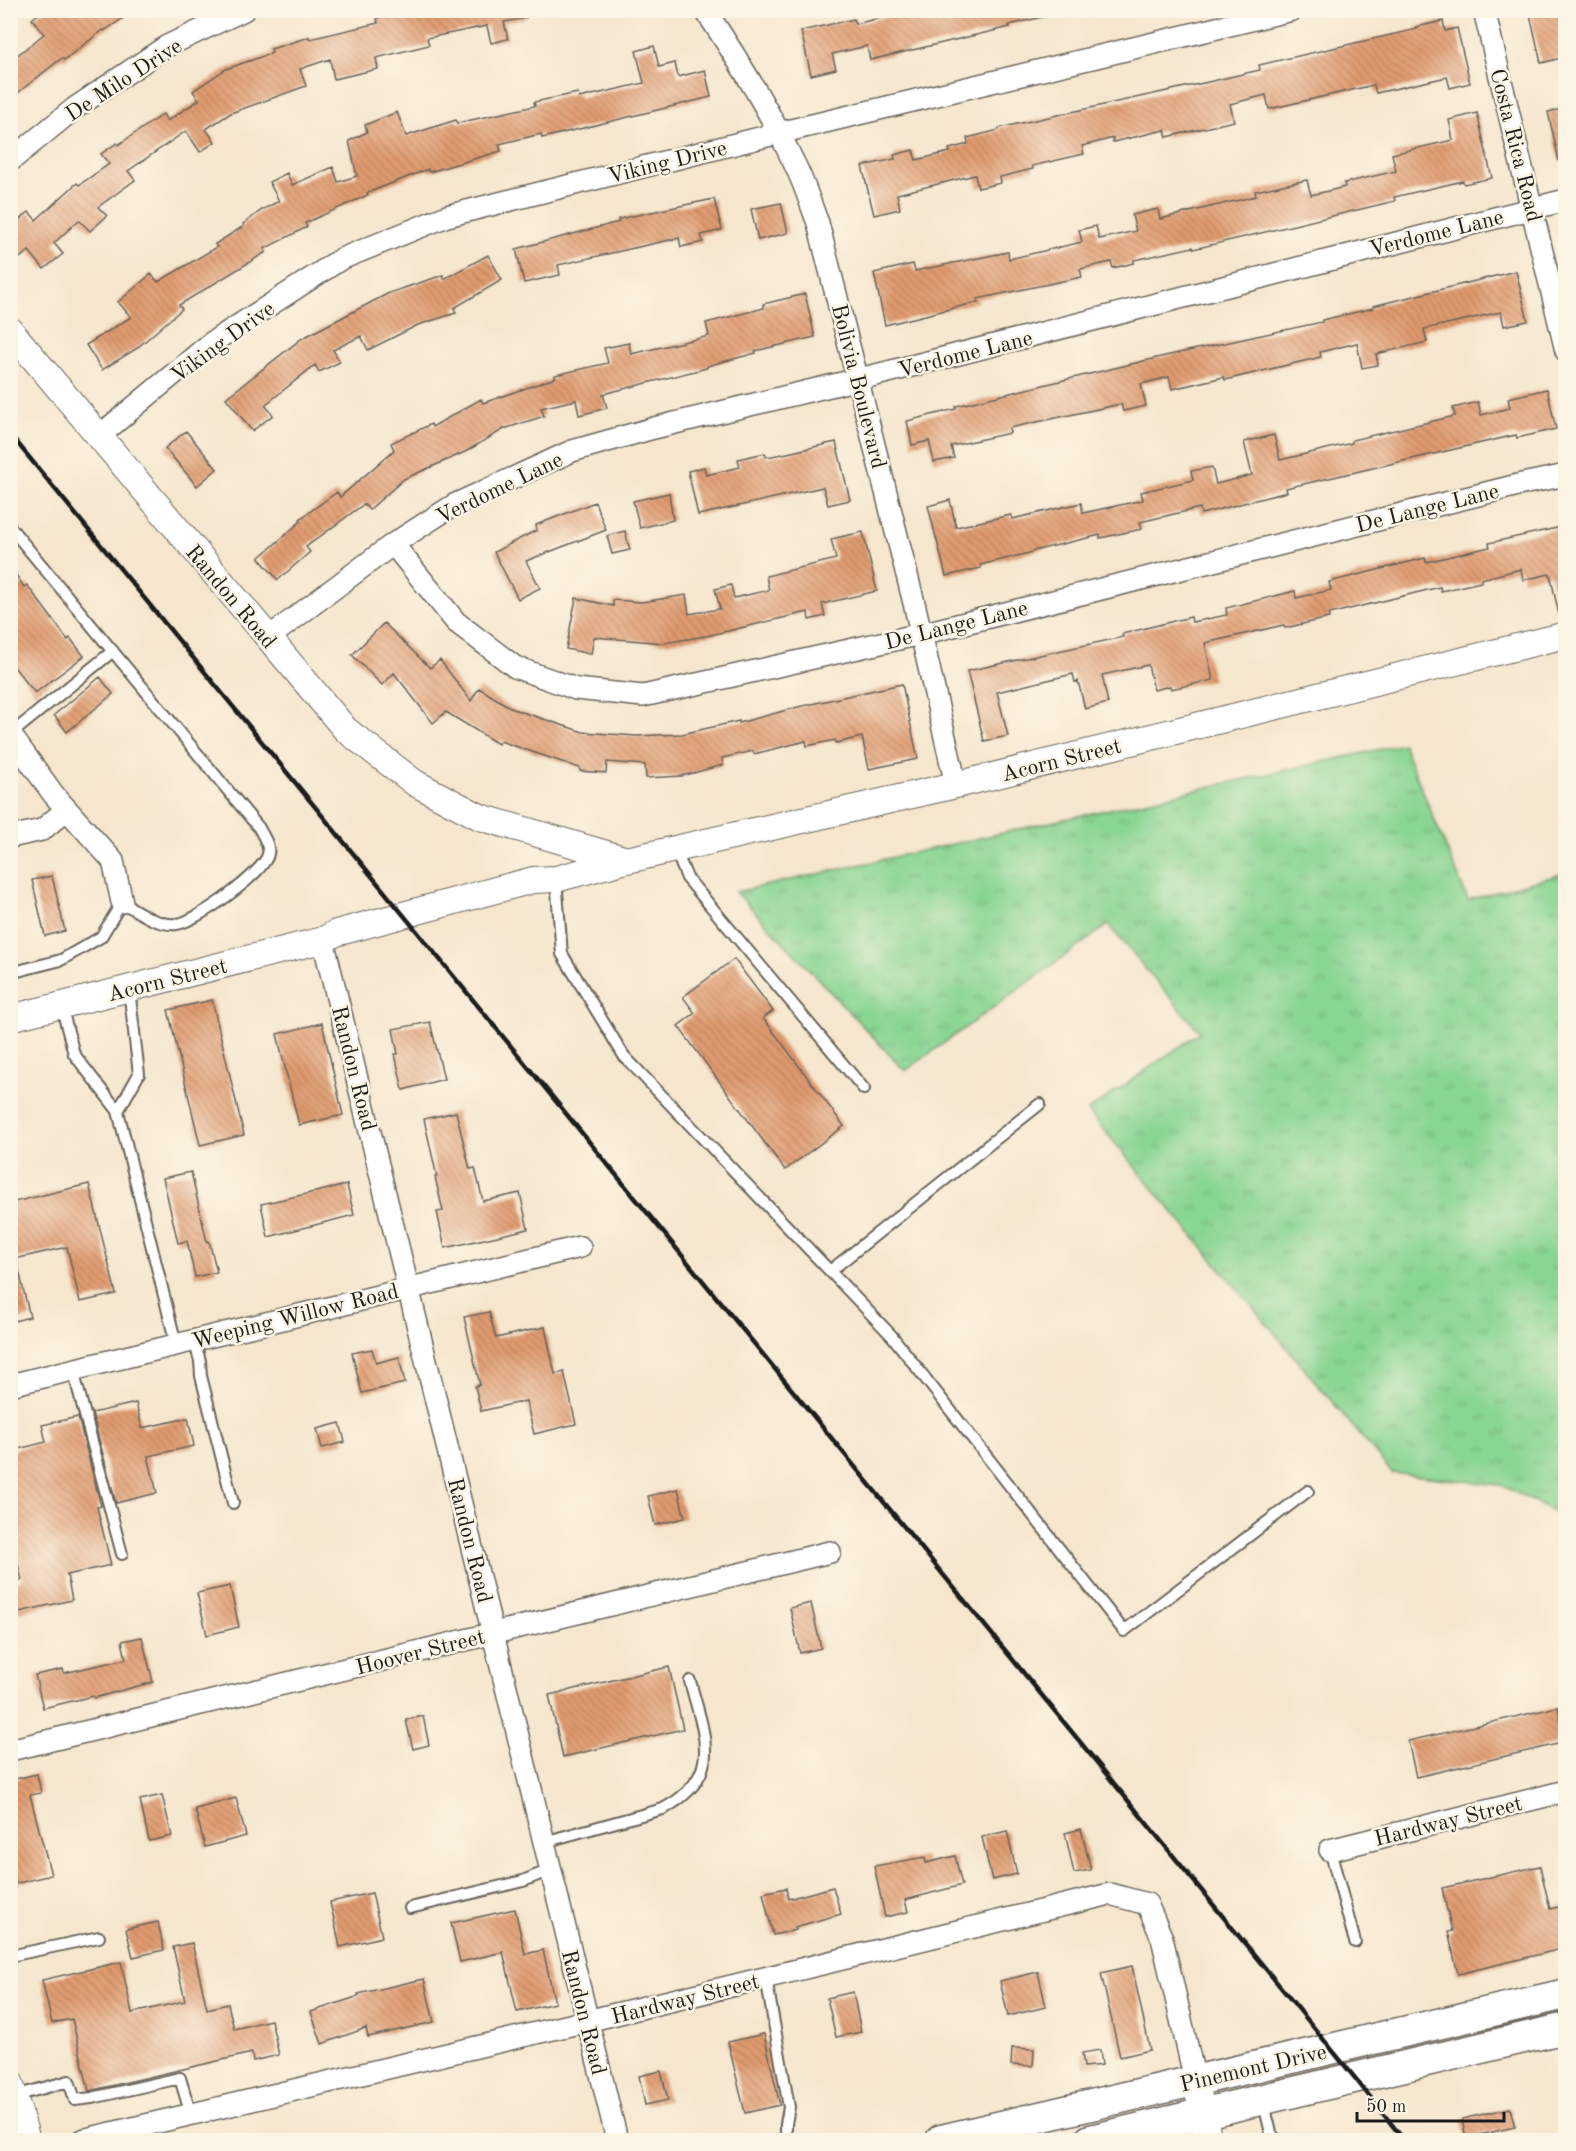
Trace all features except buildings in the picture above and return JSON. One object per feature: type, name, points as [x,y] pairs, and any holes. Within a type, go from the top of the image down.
[{"type":"main road","name":"Pinemont Drive","points":[[941,2140],[1566,1994]]},
{"type":"main road","points":[[1488,2012],[1496,2044]]},
{"type":"main road","name":"Pinemont Drive","points":[[1102,2139],[1158,2129],[1206,2127],[1263,2100],[1566,2028]]},
{"type":"street","name":"De Milo Drive","points":[[10,161],[75,108],[167,46],[244,10]]},
{"type":"street","name":"Bolivia Boulevard","points":[[705,10],[728,44],[795,163],[818,223],[859,379],[956,785]]},
{"type":"street","name":"Viking Drive","points":[[98,437],[212,343],[341,259],[447,216],[779,133],[1292,10]]},
{"type":"street","name":"Costa Rica Road","points":[[1484,10],[1566,351]]},
{"type":"street","name":"Verdome Lane","points":[[268,639],[393,544],[454,505],[572,451],[654,428],[859,379],[1566,200]]},
{"type":"street","name":"Randon Road","points":[[10,330],[346,730],[415,783],[480,817],[627,860]]},
{"type":"street","name":"De Lange Lane","points":[[393,544],[456,622],[515,667],[576,689],[643,696],[921,634],[1566,475]]},
{"type":"street","name":"Acorn Street","points":[[10,1018],[323,940],[336,933],[522,882],[556,879],[627,860],[956,785],[1566,635]]},
{"type":"street","points":[[10,734],[54,795],[113,861],[122,902]]},
{"type":"street","points":[[10,837],[42,830],[67,809]]},
{"type":"street","name":"Randon Road","points":[[323,940],[617,2140]]},
{"type":"street","name":"Weeping Willow Road","points":[[10,1385],[580,1246]]},
{"type":"street","name":"Hoover Street","points":[[10,1750],[830,1552]]},
{"type":"street","name":"Hardway Street","points":[[1330,1850],[1566,1791]]},
{"type":"street","name":"Hardway Street","points":[[82,2140],[1110,1894],[1147,1904],[1162,1938],[1195,2080]]},
{"type":"street","points":[[1195,2080],[1206,2127]]},
{"type":"street","points":[[13,2089],[27,2140]]},
{"type":"lane","points":[[10,527],[259,828],[269,853],[264,865],[213,908],[196,917],[178,924],[160,923],[122,902],[101,937],[61,960],[10,972]]},
{"type":"lane","points":[[10,734],[112,651]]},
{"type":"lane","points":[[675,849],[687,878],[864,1089]]},
{"type":"lane","points":[[556,879],[562,954],[624,1056],[892,1336],[1124,1631],[1308,1491]]},
{"type":"lane","points":[[117,1111],[139,1074],[129,989]]},
{"type":"lane","points":[[61,1005],[74,1054],[117,1111],[185,1342],[200,1361],[201,1376],[233,1503]]},
{"type":"lane","points":[[830,1271],[1040,1104]]},
{"type":"lane","points":[[73,1370],[122,1554]]},
{"type":"lane","points":[[544,1842],[663,1809],[681,1799],[694,1785],[705,1764],[705,1738],[690,1681]]},
{"type":"lane","points":[[1330,1850],[1354,1942]]},
{"type":"lane","points":[[410,1908],[523,1881],[550,1870]]},
{"type":"lane","points":[[10,1956],[99,1937]]},
{"type":"lane","points":[[766,1978],[789,2107],[786,2140]]},
{"type":"lane","points":[[13,2089],[69,2081],[75,2100],[180,2078],[191,2115]]},
{"type":"lane","points":[[1263,2100],[1271,2133],[1276,2140]]},
{"type":"green space","points":[[1403,744],[1468,900],[1565,873],[1565,1517],[1501,1485],[1392,1473],[1088,1111],[1200,1032],[1108,925],[905,1071],[736,892]]},
{"type":"railway","points":[[10,434],[1404,2140]]}]
